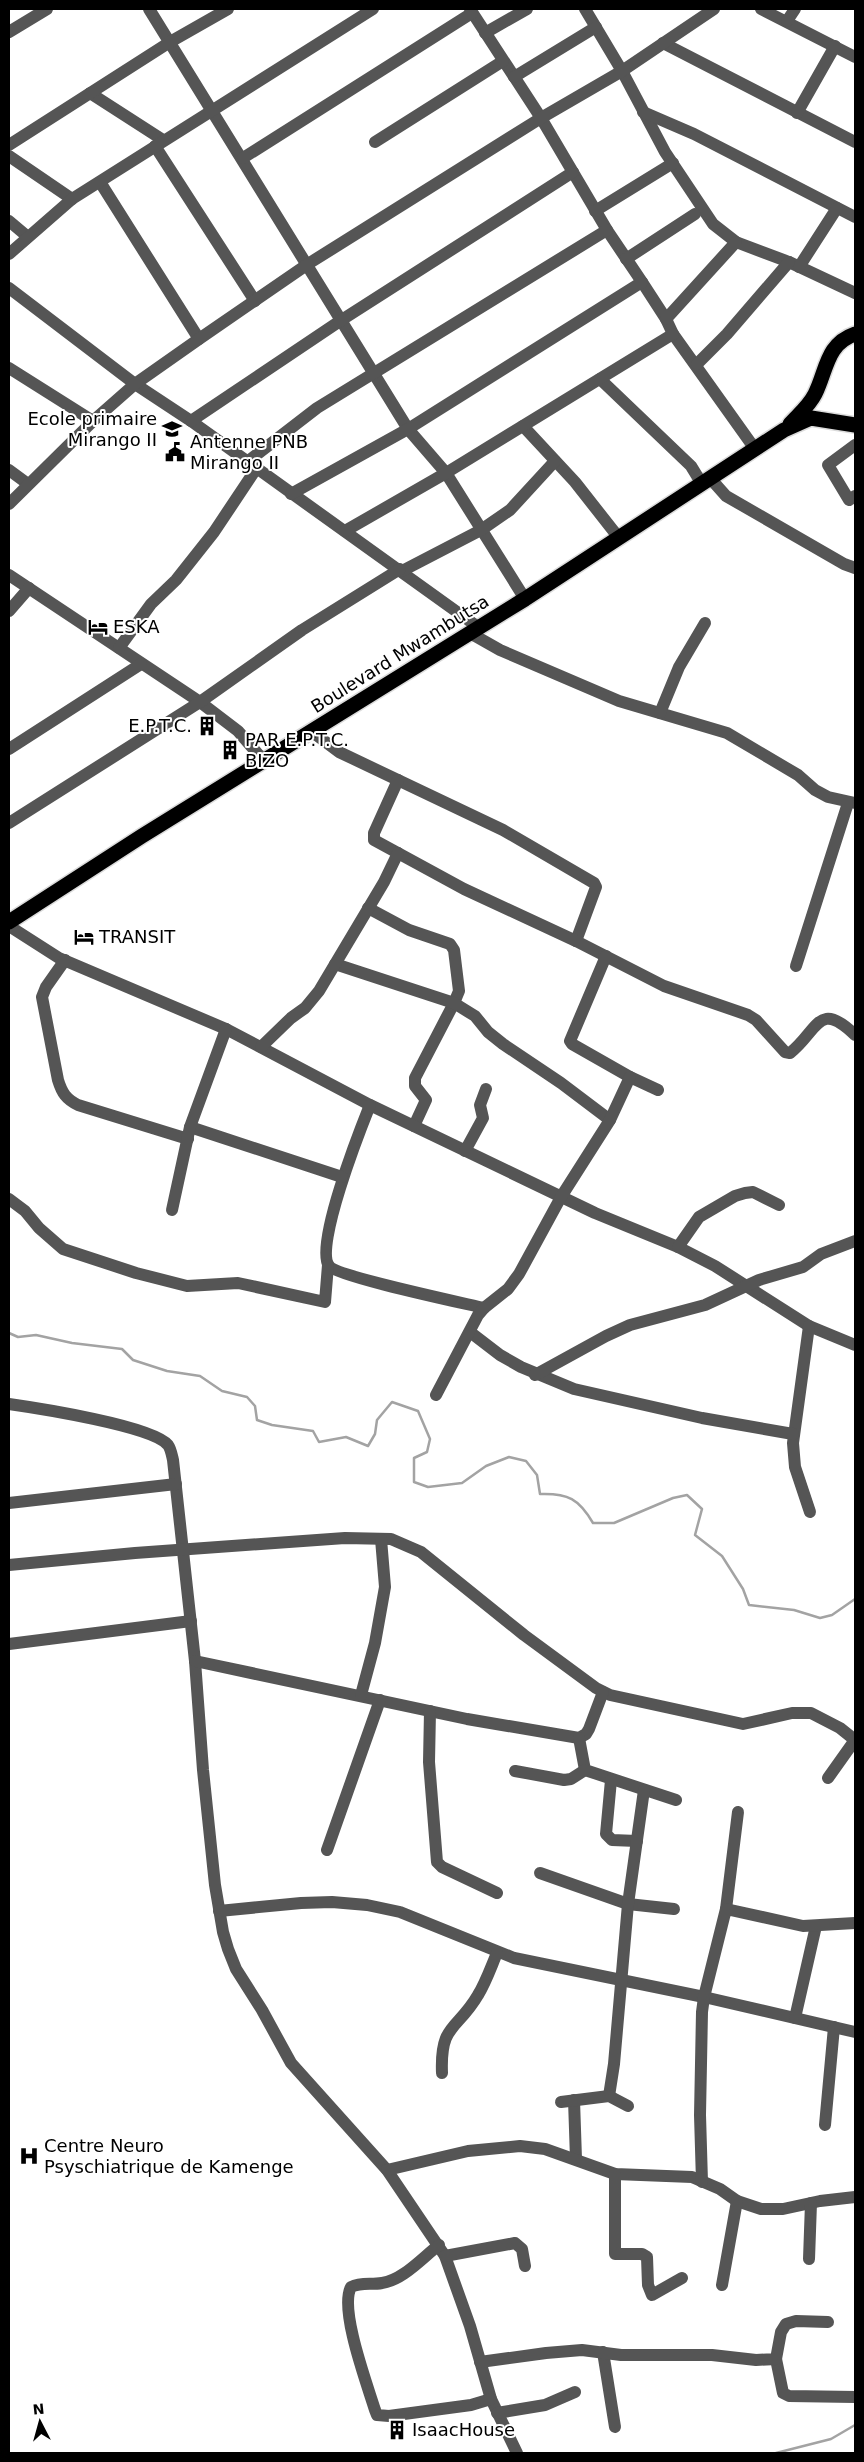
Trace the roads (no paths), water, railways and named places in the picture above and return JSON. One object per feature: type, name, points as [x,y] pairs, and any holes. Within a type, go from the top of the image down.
[{"type":"highway","name":"Boulevard Mwambutsa","points":[[784,430],[812,399],[828,358],[834,348],[855,334]]},
{"type":"highway","name":"Boulevard Mwambutsa","points":[[9,922],[264,760],[524,599],[784,430],[811,418],[855,425]]},
{"type":"street","points":[[149,9],[243,158],[308,264],[340,321],[408,429],[446,474],[524,599]]},
{"type":"street","points":[[9,145],[170,42],[228,9]]},
{"type":"street","points":[[9,254],[72,199],[373,9]]},
{"type":"street","points":[[485,34],[526,9]]},
{"type":"street","points":[[585,9],[673,163],[713,224],[736,242],[794,264],[855,293]]},
{"type":"street","points":[[9,504],[93,421],[135,384],[199,339],[308,264],[541,118],[622,71],[714,9]]},
{"type":"street","points":[[760,9],[855,57]]},
{"type":"street","points":[[787,21],[794,9]]},
{"type":"street","points":[[9,32],[43,10]]},
{"type":"street","points":[[243,158],[471,11],[541,118],[607,230],[642,282],[673,334],[697,364],[755,449]]},
{"type":"street","points":[[514,77],[596,27]]},
{"type":"street","points":[[663,43],[855,142]]},
{"type":"street","points":[[797,113],[835,46]]},
{"type":"street","points":[[375,142],[503,61]]},
{"type":"street","points":[[90,93],[159,143],[255,301]]},
{"type":"street","points":[[643,112],[694,134],[855,217]]},
{"type":"street","points":[[9,156],[72,199]]},
{"type":"street","points":[[596,211],[673,163]]},
{"type":"street","points":[[191,421],[340,321],[573,172]]},
{"type":"street","points":[[100,182],[199,339]]},
{"type":"street","points":[[697,364],[794,264],[837,208]]},
{"type":"street","points":[[626,259],[695,214]]},
{"type":"street","points":[[9,221],[28,236]]},
{"type":"street","points":[[119,648],[151,604],[176,580],[209,538],[251,466],[316,408],[607,230]]},
{"type":"street","points":[[666,320],[736,242]]},
{"type":"street","points":[[291,494],[408,429],[642,282]]},
{"type":"street","points":[[9,288],[135,384],[191,421],[251,466],[401,570],[500,650],[619,701],[727,733],[798,775],[814,790],[828,797],[852,803],[796,966]]},
{"type":"street","points":[[345,531],[446,474],[673,334]]},
{"type":"street","points":[[9,368],[93,421]]},
{"type":"street","points":[[600,379],[706,481],[726,496],[844,564],[855,568]]},
{"type":"street","points":[[523,426],[618,538]]},
{"type":"street","points":[[855,445],[828,465],[848,500],[855,496]]},
{"type":"street","points":[[9,823],[200,702],[302,630],[401,570],[481,530],[515,505],[555,462]]},
{"type":"street","points":[[9,470],[28,484]]},
{"type":"street","points":[[9,575],[200,702],[238,731],[264,760]]},
{"type":"street","points":[[9,611],[29,588]]},
{"type":"street","points":[[660,713],[679,667],[705,623]]},
{"type":"street","points":[[9,749],[141,664]]},
{"type":"street","points":[[311,731],[339,752],[503,830],[596,884],[576,941]]},
{"type":"street","points":[[398,780],[373,838],[398,853],[464,889],[576,941],[664,986],[748,1015],[756,1020],[785,1052],[790,1053],[795,1049],[817,1024],[824,1019],[841,1021],[855,1035]]},
{"type":"street","points":[[261,1047],[291,1018],[305,1008],[319,991],[398,853]]},
{"type":"street","points":[[368,908],[409,930],[453,946],[458,991],[454,1003],[415,1078],[416,1086],[426,1100],[414,1126]]},
{"type":"street","points":[[9,926],[65,960],[226,1029],[370,1105],[465,1151],[561,1197],[678,1247],[747,1286],[809,1326],[855,1345]]},
{"type":"street","points":[[606,956],[570,1041],[572,1044],[630,1078],[658,1090]]},
{"type":"street","points":[[65,960],[46,987],[42,997],[58,1080],[62,1092],[69,1100],[78,1105],[189,1133],[342,1177]]},
{"type":"street","points":[[335,964],[454,1003],[475,1016],[488,1032],[503,1044],[561,1082],[610,1120]]},
{"type":"street","points":[[172,1210],[189,1133],[226,1029]]},
{"type":"street","points":[[436,1395],[484,1308],[508,1289],[519,1274],[561,1197],[610,1120],[630,1078]]},
{"type":"street","points":[[465,1151],[483,1118],[480,1105],[486,1090]]},
{"type":"street","points":[[9,1199],[25,1211],[38,1228],[63,1249],[136,1273],[187,1286],[238,1283],[325,1302],[328,1237],[342,1177],[370,1105]]},
{"type":"street","points":[[678,1247],[699,1217],[735,1196],[745,1192],[753,1192],[780,1205]]},
{"type":"street","points":[[536,1375],[606,1336],[630,1325],[705,1305],[747,1286],[803,1267],[821,1254],[855,1241]]},
{"type":"street","points":[[328,1265],[333,1270],[361,1278],[484,1308]]},
{"type":"street","points":[[809,1326],[793,1434],[795,1467],[810,1512]]},
{"type":"street","points":[[470,1332],[500,1355],[536,1375],[574,1389],[702,1418],[793,1434]]},
{"type":"street","points":[[9,1404],[124,1426],[154,1436],[168,1445],[173,1460],[176,1484],[195,1661],[203,1770],[223,1932],[236,1969],[262,2010],[291,2064],[387,2170],[442,2250],[491,2399],[517,2453]]},
{"type":"street","points":[[9,1503],[176,1484]]},
{"type":"street","points":[[9,1565],[135,1553],[345,1538],[381,1538],[408,1545],[421,1552],[531,1640],[603,1692],[623,1700],[688,1710],[743,1724],[792,1712],[811,1713],[840,1728],[855,1740],[828,1778]]},
{"type":"street","points":[[361,1695],[375,1644],[385,1586],[381,1538]]},
{"type":"street","points":[[9,1644],[191,1621]]},
{"type":"street","points":[[195,1661],[430,1711],[579,1738],[586,1734],[589,1729],[603,1692]]},
{"type":"street","points":[[327,1850],[380,1700]]},
{"type":"street","points":[[430,1711],[429,1762],[437,1862],[442,1867],[497,1893]]},
{"type":"street","points":[[579,1738],[585,1770]]},
{"type":"street","points":[[515,1771],[564,1780],[572,1779],[585,1770]]},
{"type":"street","points":[[585,1770],[676,1800]]},
{"type":"street","points":[[612,1780],[606,1834],[612,1840],[637,1841]]},
{"type":"street","points":[[608,2096],[614,2064],[628,1904],[644,1790]]},
{"type":"street","points":[[702,2182],[700,2058],[704,1997],[726,1908],[738,1812]]},
{"type":"street","points":[[540,1873],[628,1904],[674,1910]]},
{"type":"street","points":[[219,1911],[301,1903],[332,1902],[367,1905],[409,1915],[497,1953],[620,1981],[704,1997],[855,2032]]},
{"type":"street","points":[[726,1908],[803,1926],[855,1923]]},
{"type":"street","points":[[795,2018],[816,1926]]},
{"type":"street","points":[[442,2072],[443,2042],[452,2027],[479,1995],[497,1953]]},
{"type":"street","points":[[825,2125],[834,2027]]},
{"type":"street","points":[[561,2102],[608,2096],[628,2106]]},
{"type":"street","points":[[574,2100],[576,2159]]},
{"type":"street","points":[[387,2170],[443,2156],[495,2146],[520,2146],[546,2149],[615,2174],[692,2177],[720,2189],[737,2201],[761,2209],[772,2210],[855,2197]]},
{"type":"street","points":[[615,2174],[615,2254],[642,2254],[647,2257],[648,2285],[652,2295],[682,2278]]},
{"type":"street","points":[[722,2285],[737,2201]]},
{"type":"street","points":[[809,2258],[810,2203]]},
{"type":"street","points":[[491,2399],[470,2405],[389,2416],[377,2415],[349,2318],[348,2293],[351,2286],[357,2284],[383,2283],[396,2278],[442,2250],[515,2244],[522,2249],[525,2266]]},
{"type":"street","points":[[828,2322],[796,2321],[786,2324],[781,2332],[776,2359],[784,2392],[789,2396],[855,2397]]},
{"type":"street","points":[[480,2362],[582,2350],[621,2355],[712,2355],[756,2360],[776,2359]]},
{"type":"street","points":[[603,2352],[615,2427]]},
{"type":"street","points":[[497,2413],[545,2405],[575,2392]]},
{"type":"waterway","points":[[9,1333],[18,1337],[36,1335],[72,1343],[122,1349],[133,1360],[167,1371],[200,1376],[222,1391],[247,1397],[255,1406],[257,1420],[272,1425],[313,1431],[319,1442],[346,1437],[368,1446],[375,1434],[377,1420],[392,1402],[418,1411],[430,1439],[427,1452],[414,1458],[414,1482],[428,1487],[462,1483],[486,1466],[509,1457],[526,1461],[537,1475],[540,1494],[565,1496],[572,1499],[583,1508],[593,1523],[614,1523],[673,1498],[687,1495],[702,1509],[695,1535],[722,1556],[743,1589],[749,1605],[794,1610],[820,1618],[832,1615],[855,1599]]},
{"type":"waterway","points":[[776,2453],[831,2439],[855,2425]]},
{"type":"place","name":"Ecole primaire Mirango II","points":[[172,429]]},
{"type":"place","name":"Antenne PNB Mirango II","points":[[175,452]]},
{"type":"place","name":"ESKA","points":[[98,627]]},
{"type":"place","name":"E.P.T.C.","points":[[207,726]]},
{"type":"place","name":"PAR E.P.T.C. BIZO","points":[[230,750]]},
{"type":"place","name":"TRANSIT","points":[[84,937]]},
{"type":"place","name":"Centre Neuro Psyschiatrique de Kamenge","points":[[29,2156]]},
{"type":"place","name":"IsaacHouse","points":[[397,2430]]}]
